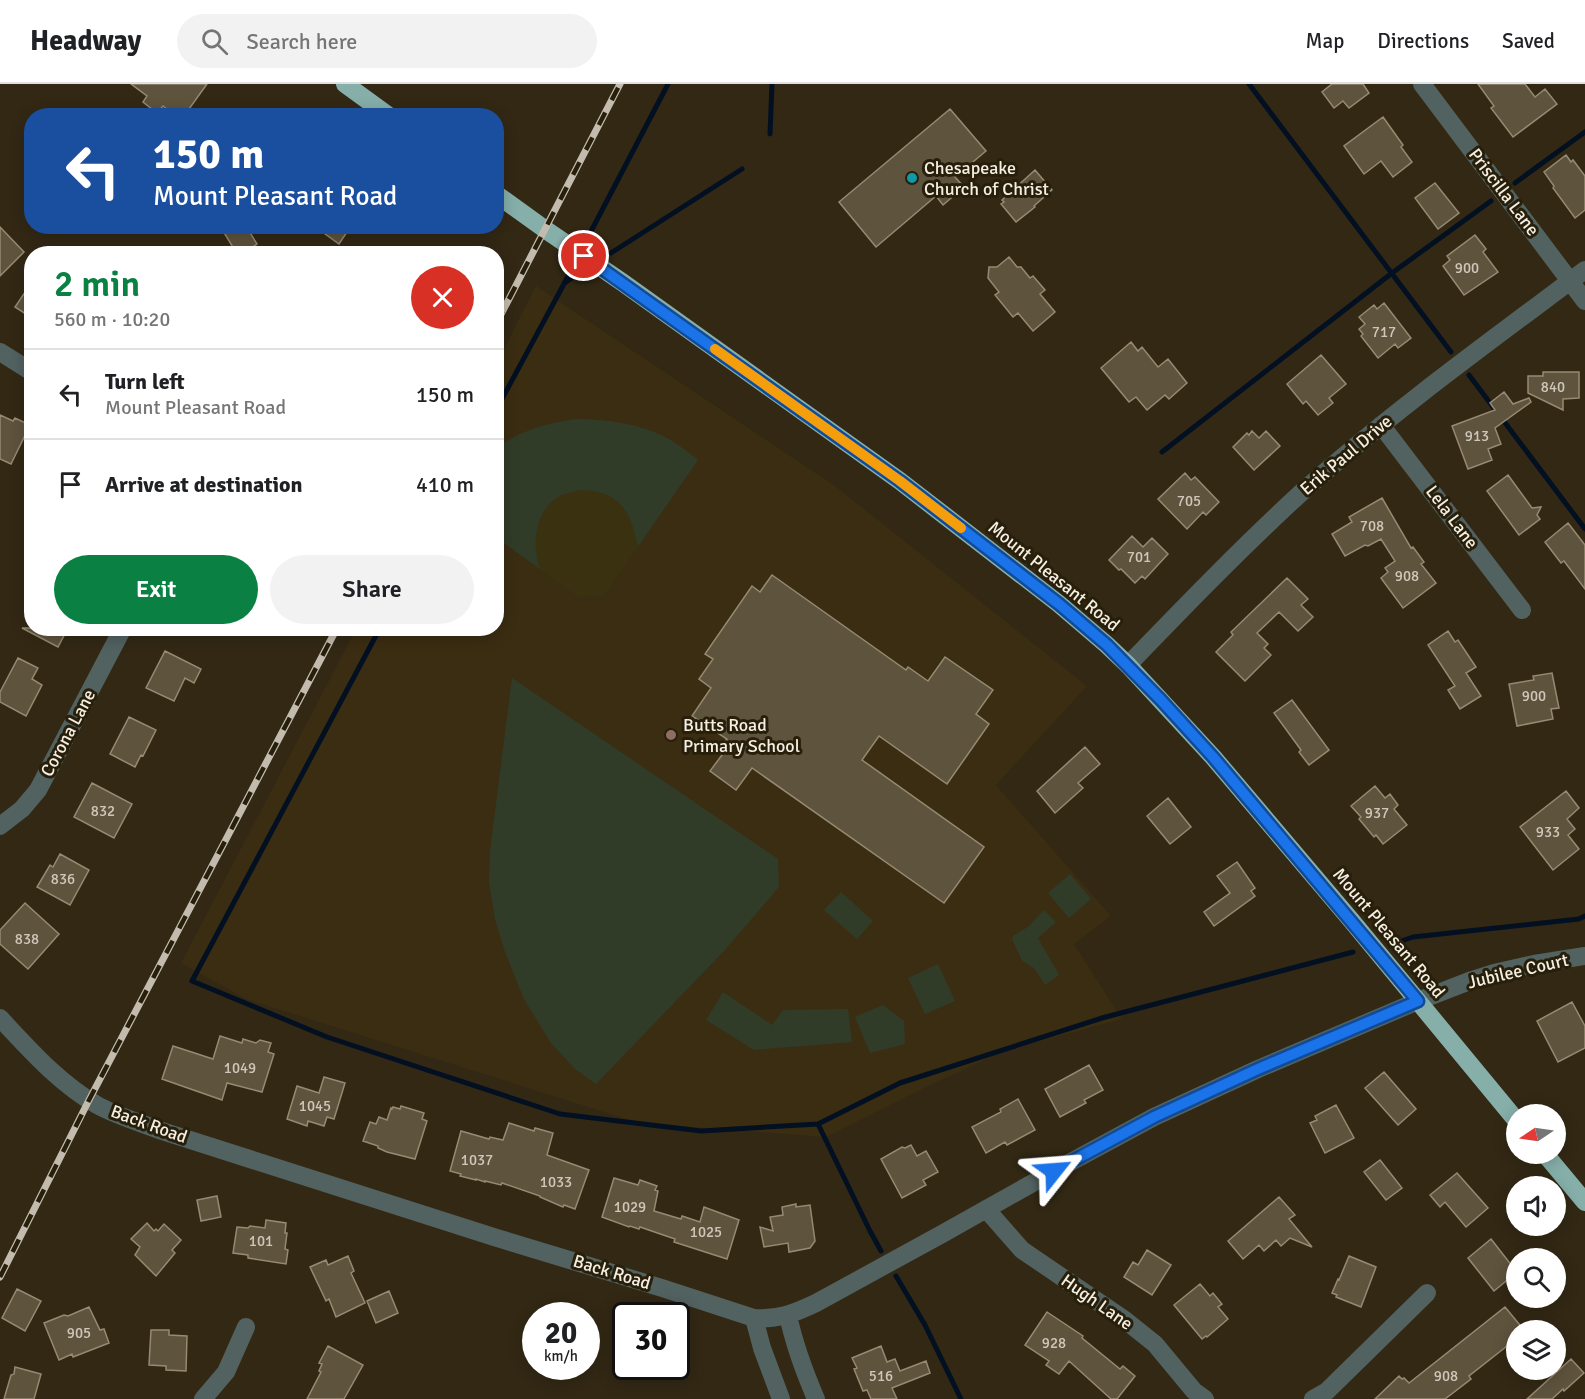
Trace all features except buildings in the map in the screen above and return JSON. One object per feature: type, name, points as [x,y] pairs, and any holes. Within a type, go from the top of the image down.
[{"type":"highway","points":[[345,84],[378,108]]},
{"type":"highway","name":"Mount Pleasant Road","points":[[504,200],[900,481],[1059,604],[1128,665],[1213,757],[1506,1108]]},
{"type":"highway","points":[[1553,1164],[1585,1202]]},
{"type":"street","name":"Priscilla Lane","points":[[1422,84],[1585,301]]},
{"type":"street","name":"Erik Paul Drive","points":[[1128,665],[1245,545],[1303,492],[1381,425],[1585,270]]},
{"type":"street","points":[[0,352],[24,367]]},
{"type":"street","name":"Lela Lane","points":[[1381,425],[1522,610]]},
{"type":"street","name":"Corona Lane","points":[[0,826],[22,808],[38,790],[119,636]]},
{"type":"street","name":"Jubilee Court","points":[[1418,1001],[1494,973],[1585,956]]},
{"type":"street","name":"Back Road","points":[[0,1018],[37,1058],[69,1086],[98,1106],[114,1113],[162,1131],[498,1238],[662,1287],[754,1318],[768,1319],[788,1315],[816,1303],[1154,1117],[1418,1001]]},
{"type":"street","name":"Hugh Lane","points":[[986,1209],[1022,1250],[1125,1320],[1155,1344],[1194,1391],[1205,1399]]},
{"type":"street","points":[[1313,1399],[1327,1391],[1427,1293]]},
{"type":"street","points":[[788,1315],[793,1340],[816,1399]]},
{"type":"street","points":[[754,1318],[762,1348],[781,1399]]},
{"type":"street","points":[[203,1399],[226,1372],[246,1327]]},
{"type":"shaded area","name":"Butts Road Primary School","points":[[536,286],[835,486],[1087,686],[996,785],[1111,916],[1074,944],[1122,1019],[1004,1051],[826,1137],[639,1123],[246,999],[181,963],[352,636],[504,636],[504,348]]},
{"type":"green space","points":[[576,419],[611,421],[635,426],[671,440],[698,460],[605,594],[579,597],[504,543],[504,443],[534,428]]},
{"type":"green space","points":[[512,678],[778,859],[779,887],[724,951],[596,1084],[575,1069],[551,1043],[524,999],[505,952],[495,919],[489,882],[490,851]]},
{"type":"green space","points":[[1070,874],[1091,899],[1069,918],[1048,893]]},
{"type":"green space","points":[[841,892],[873,921],[857,939],[824,910]]},
{"type":"green space","points":[[1044,910],[1056,922],[1038,938],[1059,975],[1045,985],[1034,968],[1022,961],[1012,939],[1014,935],[1028,927]]},
{"type":"green space","points":[[938,964],[955,1001],[925,1014],[908,978]]},
{"type":"green space","points":[[723,992],[772,1025],[783,1010],[848,1009],[852,1042],[754,1050],[706,1020]]},
{"type":"green space","points":[[883,1005],[904,1021],[905,1044],[870,1053],[855,1017]]},
{"type":"sand","points":[[580,490],[605,494],[621,505],[632,523],[638,547],[605,594],[579,597],[541,569],[537,560],[536,543],[537,528],[547,507],[558,497]]},
{"type":"waterway","points":[[588,237],[668,84]]},
{"type":"waterway","points":[[770,134],[772,84]]},
{"type":"waterway","points":[[1249,84],[1451,352]]},
{"type":"waterway","points":[[1515,183],[1585,132]]},
{"type":"waterway","points":[[611,253],[742,169]]},
{"type":"waterway","points":[[1162,452],[1392,273],[1491,201]]},
{"type":"waterway","points":[[504,395],[572,269]]},
{"type":"waterway","points":[[566,282],[579,273]]},
{"type":"waterway","points":[[1469,375],[1585,529]]},
{"type":"waterway","points":[[376,636],[192,981],[327,1037],[560,1114],[701,1131],[818,1124],[900,1083],[1102,1018],[1353,952]]},
{"type":"waterway","points":[[1390,945],[1413,937],[1579,919],[1585,916]]},
{"type":"waterway","points":[[818,1124],[881,1251]]},
{"type":"waterway","points":[[896,1276],[925,1325],[961,1399]]},
{"type":"railway","points":[[504,309],[620,84]]},
{"type":"railway","points":[[0,1277],[89,1100],[333,636]]},
{"type":"slow traffic","points":[[715,349],[900,481],[961,528]]},
{"type":"place","name":"Chesapeake Church of Christ","points":[[912,178]]},
{"type":"place","name":"Butts Road Primary School","points":[[671,735]]},
{"type":"route","points":[[584,256],[900,481],[1059,604],[1107,645],[1213,757],[1418,1001],[1341,1032],[1154,1117],[1054,1171]]}]
